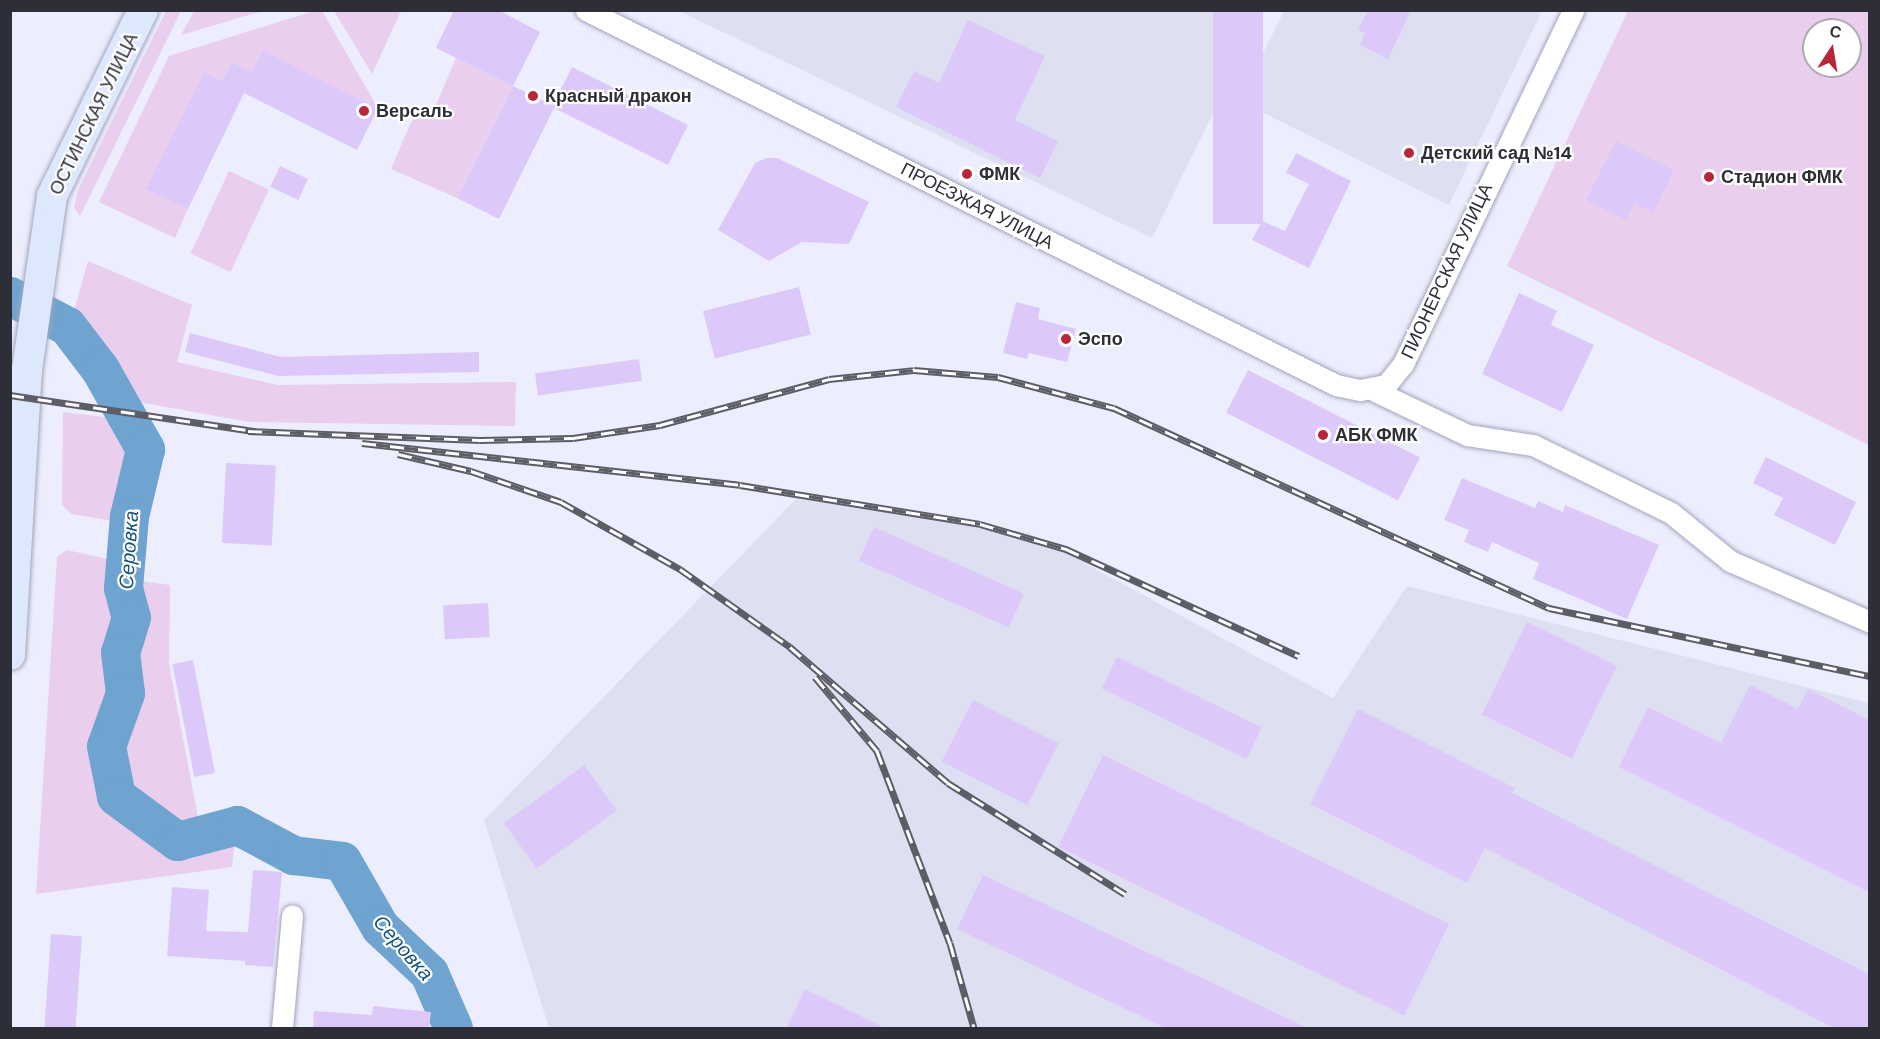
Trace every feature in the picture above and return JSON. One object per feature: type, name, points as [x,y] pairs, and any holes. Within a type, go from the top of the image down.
[{"type":"street","name":"ОСТИНСКАЯ УЛИЦА","points":[[10,655],[16,485],[28,356],[52,196],[143,10]]},
{"type":"street","name":"ПРОЕЗЖАЯ УЛИЦА","points":[[586,10],[1336,385],[1371,389],[1467,435],[1533,445],[1671,513],[1730,561],[1869,622]]},
{"type":"street","name":"ПИОНЕРСКАЯ УЛИЦА","points":[[1371,389],[1386,385],[1403,364],[1573,10]]},
{"type":"street","points":[[10,396],[28,356]]},
{"type":"street","points":[[282,1029],[292,915]]},
{"type":"shaded area","points":[[194,10],[263,11],[181,35]]},
{"type":"shaded area","points":[[166,11],[181,11],[80,216],[74,208],[78,190]]},
{"type":"shaded area","points":[[314,11],[322,11],[378,108],[263,50],[251,72],[232,62],[222,81],[204,73],[147,188],[188,209],[175,238],[99,202],[169,56]]},
{"type":"shaded area","points":[[334,11],[401,11],[372,74]]},
{"type":"shaded area","points":[[679,11],[1263,11],[1152,238]]},
{"type":"shaded area","name":"Детский сад №14","points":[[1284,11],[1542,11],[1449,205],[1239,101]]},
{"type":"shaded area","name":"Стадион ФМК","points":[[1628,11],[1869,11],[1869,445],[1507,266]]},
{"type":"shaded area","points":[[456,58],[513,86],[457,198],[391,169],[411,122],[422,110],[436,105]]},
{"type":"shaded area","points":[[229,171],[269,190],[230,272],[191,253]]},
{"type":"shaded area","points":[[88,261],[192,305],[177,362],[278,385],[516,382],[515,426],[249,422],[133,401],[74,311]]},
{"type":"shaded area","points":[[63,412],[121,419],[136,449],[120,522],[71,514],[62,505]]},
{"type":"shaded area","points":[[796,499],[1029,533],[1333,698],[1407,586],[1869,703],[1869,1028],[549,1028],[484,820]]},
{"type":"shaded area","points":[[67,550],[112,560],[109,590],[122,620],[110,652],[117,694],[99,746],[108,803],[175,853],[236,833],[232,867],[36,894],[57,557]]},
{"type":"shaded area","points":[[134,580],[170,585],[169,664],[200,828],[181,832],[123,789],[116,745],[134,695],[128,650],[139,620]]},
{"type":"building","points":[[454,10],[498,10],[540,32],[513,86],[436,48]]},
{"type":"building","points":[[1213,10],[1263,10],[1263,224],[1213,224]]},
{"type":"building","points":[[1368,10],[1411,10],[1388,59],[1360,45],[1365,33],[1358,30]]},
{"type":"building","points":[[968,20],[1045,56],[1015,120],[1058,141],[1040,178],[896,107],[914,71],[939,83]]},
{"type":"building","points":[[263,50],[378,108],[357,150],[244,93],[188,209],[146,189],[204,72],[222,81],[232,62],[251,72]]},
{"type":"building","points":[[572,67],[688,125],[668,165],[554,108],[499,219],[457,198],[513,86],[553,105]]},
{"type":"building","points":[[1616,141],[1674,170],[1653,213],[1635,203],[1626,220],[1586,200]]},
{"type":"building","points":[[1296,153],[1351,181],[1309,268],[1252,240],[1262,221],[1285,231],[1309,184],[1286,173]]},
{"type":"building","points":[[766,158],[777,158],[869,202],[849,244],[802,242],[769,261],[718,230],[755,163]]},
{"type":"building","points":[[280,166],[308,179],[298,200],[270,187]]},
{"type":"building","points":[[799,287],[811,335],[715,358],[703,311]]},
{"type":"building","points":[[1519,293],[1557,311],[1551,325],[1594,345],[1562,412],[1482,374]]},
{"type":"building","points":[[1016,302],[1040,308],[1038,319],[1076,329],[1067,362],[1029,353],[1027,359],[1003,353]]},
{"type":"building","points":[[190,333],[281,357],[479,352],[479,372],[278,376],[185,352]]},
{"type":"building","points":[[639,359],[642,381],[538,395],[535,374]]},
{"type":"building","name":"АБК ФМК","points":[[1248,370],[1420,458],[1398,500],[1226,413]]},
{"type":"building","points":[[1766,457],[1856,502],[1835,545],[1774,515],[1783,498],[1753,483]]},
{"type":"building","points":[[226,463],[276,466],[272,546],[222,543]]},
{"type":"building","points":[[1462,478],[1535,508],[1538,501],[1563,512],[1565,505],[1659,545],[1627,619],[1533,579],[1539,563],[1492,542],[1488,552],[1464,542],[1469,530],[1444,520]]},
{"type":"building","points":[[874,527],[1024,594],[1009,628],[859,561]]},
{"type":"building","points":[[488,603],[490,637],[445,639],[443,605]]},
{"type":"building","points":[[1527,622],[1617,666],[1572,758],[1482,715]]},
{"type":"building","points":[[1117,657],[1262,728],[1246,759],[1102,688]]},
{"type":"building","points":[[193,660],[215,773],[194,777],[172,664]]},
{"type":"building","points":[[1750,685],[1798,709],[1808,689],[1869,720],[1869,892],[1619,767],[1648,707],[1721,743]]},
{"type":"building","points":[[973,700],[1059,744],[1027,805],[942,761]]},
{"type":"building","points":[[1358,709],[1515,788],[1512,793],[1869,974],[1869,1029],[1836,1029],[1485,848],[1467,883],[1310,804]]},
{"type":"building","points":[[1103,755],[1449,924],[1404,1015],[1058,847]]},
{"type":"building","points":[[584,765],[617,810],[537,868],[504,823]]},
{"type":"building","points":[[253,870],[282,872],[273,967],[245,965],[245,961],[167,956],[172,887],[209,890],[206,931],[248,932]]},
{"type":"building","points":[[983,875],[1310,1029],[1168,1029],[957,929]]},
{"type":"building","points":[[51,934],[82,936],[76,1028],[44,1028]]},
{"type":"building","points":[[805,989],[887,1029],[786,1029]]},
{"type":"building","points":[[373,1006],[431,1012],[429,1029],[313,1029],[314,1011],[372,1015]]},
{"type":"waterway","name":"Серовка","points":[[10,296],[67,326],[100,369],[145,449],[129,516],[123,588],[131,617],[120,652],[125,693],[106,746],[116,796],[177,841],[237,825],[293,855],[342,861],[380,927],[429,973],[453,1028]]},
{"type":"railway","points":[[248,431],[480,440],[573,438],[660,425],[829,379],[914,370],[998,377],[1114,408],[1549,608],[1870,676]]},
{"type":"railway","points":[[10,395],[255,431]]},
{"type":"railway","points":[[362,443],[740,485],[980,524],[1066,549],[1299,656]]},
{"type":"railway","points":[[398,454],[471,471],[561,502],[680,569],[790,647],[948,783],[1125,894]]},
{"type":"railway","points":[[815,677],[877,751],[950,943],[974,1028]]},
{"type":"place","name":"Красный дракон","points":[[533,96]]},
{"type":"place","name":"Версаль","points":[[364,111]]},
{"type":"place","name":"Детский сад №14","points":[[1409,153]]},
{"type":"place","name":"ФМК","points":[[967,174]]},
{"type":"place","name":"Стадион ФМК","points":[[1709,177]]},
{"type":"place","name":"Эспо","points":[[1066,339]]},
{"type":"place","name":"АБК ФМК","points":[[1323,435]]}]
